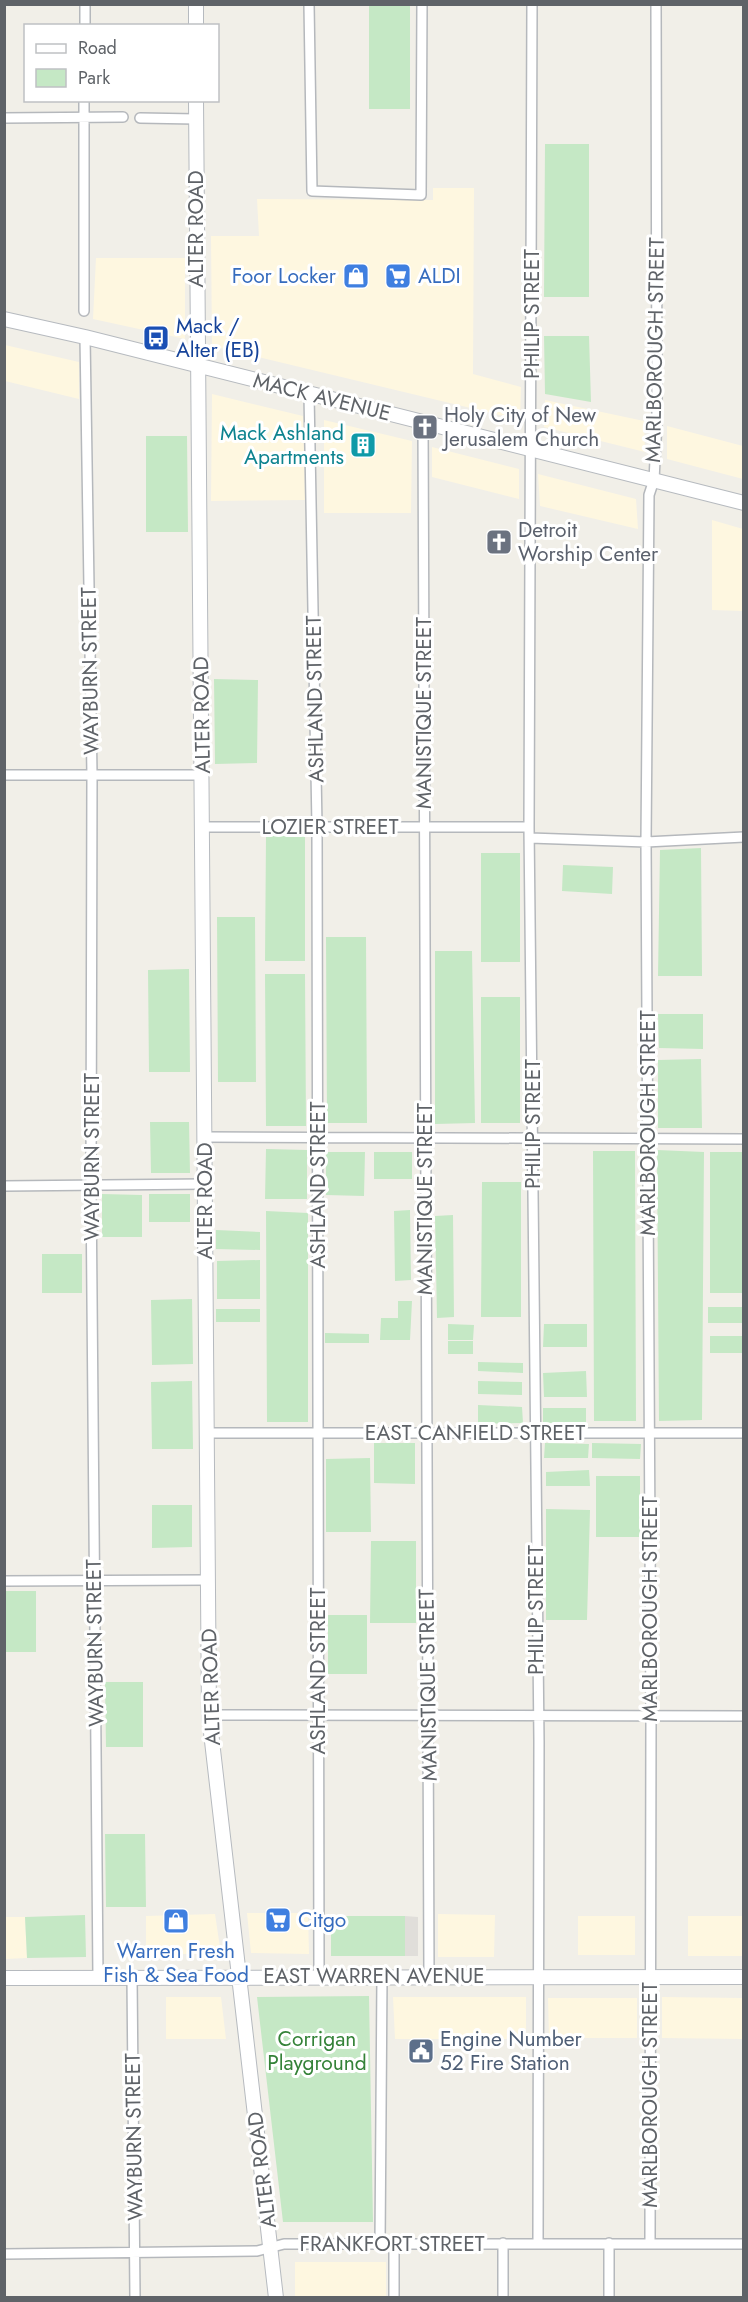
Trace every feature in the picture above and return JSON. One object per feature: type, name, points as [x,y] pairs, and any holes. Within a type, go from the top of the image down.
[{"type":"street","points":[[85,4],[85,24]]},
{"type":"street","points":[[196,4],[196,24]]},
{"type":"street","points":[[309,4],[312,191],[422,195],[422,4]]},
{"type":"street","name":"PHILIP STREET","points":[[532,4],[529,827],[534,1137],[538,2243]]},
{"type":"street","name":"MARLBOROUGH STREET","points":[[650,2243],[651,1716],[646,842],[649,495],[654,480],[657,421],[656,4]]},
{"type":"street","points":[[84,102],[84,311]]},
{"type":"street","name":"ALTER ROAD","points":[[196,102],[209,1715],[276,2298]]},
{"type":"street","points":[[4,118],[123,117]]},
{"type":"street","points":[[140,118],[196,119]]},
{"type":"street","name":"MACK AVENUE","points":[[4,319],[85,337],[744,503]]},
{"type":"street","name":"WAYBURN STREET","points":[[85,337],[92,775],[91,1185],[98,1977]]},
{"type":"street","name":"ASHLAND STREET","points":[[309,394],[317,826],[319,1976]]},
{"type":"street","name":"MANISTIQUE STREET","points":[[423,422],[429,1976]]},
{"type":"street","points":[[4,775],[203,775]]},
{"type":"street","name":"LOZIER STREET","points":[[203,826],[529,827]]},
{"type":"street","points":[[530,838],[646,842],[744,837]]},
{"type":"street","points":[[205,1137],[744,1139]]},
{"type":"street","points":[[4,1186],[205,1184]]},
{"type":"street","name":"EAST CANFIELD STREET","points":[[207,1433],[744,1433]]},
{"type":"street","points":[[4,1581],[208,1580]]},
{"type":"street","points":[[209,1715],[744,1716]]},
{"type":"street","points":[[380,2245],[382,1976]]},
{"type":"street","name":"WAYBURN STREET","points":[[132,1977],[135,2298]]},
{"type":"street","name":"EAST WARREN AVENUE","points":[[4,1978],[744,1977]]},
{"type":"street","points":[[503,2243],[503,2298]]},
{"type":"street","points":[[609,2243],[609,2298]]},
{"type":"street","name":"FRANKFORT STREET","points":[[4,2254],[258,2251],[284,2244],[744,2244]]},
{"type":"street","points":[[394,2244],[394,2298]]},
{"type":"shaded area","points":[[433,188],[474,188],[473,374],[521,387],[520,420],[212,346],[211,236],[259,236],[257,199],[433,200]]},
{"type":"shaded area","points":[[96,258],[185,258],[185,339],[93,319]]},
{"type":"shaded area","points":[[5,345],[79,362],[79,399],[5,381]]},
{"type":"shaded area","points":[[212,394],[303,416],[305,500],[211,501]]},
{"type":"shaded area","points":[[545,400],[644,421],[645,452],[544,427]]},
{"type":"shaded area","points":[[324,420],[412,441],[411,513],[324,513]]},
{"type":"shaded area","points":[[667,426],[743,446],[743,479],[667,459]]},
{"type":"shaded area","points":[[432,447],[519,469],[519,499],[432,477]]},
{"type":"shaded area","points":[[538,474],[636,499],[638,529],[540,506]]},
{"type":"shaded area","points":[[712,520],[743,529],[743,611],[712,610]]},
{"type":"shaded area","points":[[247,1913],[308,1913],[309,1954],[251,1953]]},
{"type":"shaded area","points":[[215,1914],[221,1954],[146,1954],[146,1916]]},
{"type":"shaded area","points":[[438,1914],[495,1915],[494,1957],[438,1957]]},
{"type":"shaded area","points":[[405,1916],[418,1917],[418,1956],[405,1956]]},
{"type":"shaded area","points":[[578,1916],[635,1916],[635,1955],[578,1955]]},
{"type":"shaded area","points":[[688,1916],[743,1916],[743,1956],[688,1956]]},
{"type":"shaded area","points":[[4,1917],[25,1917],[27,1958],[5,1959]]},
{"type":"shaded area","points":[[166,1997],[221,1997],[226,2039],[166,2039]]},
{"type":"shaded area","points":[[393,1997],[526,1997],[526,2039],[395,2039]]},
{"type":"shaded area","points":[[662,1997],[743,1998],[743,2039],[662,2038]]},
{"type":"shaded area","points":[[548,1998],[637,1998],[637,2038],[549,2038]]},
{"type":"shaded area","points":[[295,2262],[386,2262],[386,2297],[295,2297]]},
{"type":"green space","points":[[369,5],[410,5],[410,109],[369,109]]},
{"type":"green space","points":[[545,144],[589,144],[589,297],[544,297]]},
{"type":"green space","points":[[544,336],[589,336],[591,402],[545,394]]},
{"type":"green space","points":[[146,436],[187,436],[188,532],[146,532]]},
{"type":"green space","points":[[214,679],[258,680],[257,763],[215,764]]},
{"type":"green space","points":[[266,836],[305,836],[305,961],[265,961]]},
{"type":"green space","points":[[701,848],[702,976],[658,976],[660,850]]},
{"type":"green space","points":[[481,853],[520,853],[520,962],[481,962]]},
{"type":"green space","points":[[563,865],[613,867],[612,894],[562,891]]},
{"type":"green space","points":[[217,917],[255,917],[256,1082],[218,1082]]},
{"type":"green space","points":[[326,937],[366,937],[367,1123],[327,1123]]},
{"type":"green space","points":[[435,951],[472,951],[475,1123],[435,1124]]},
{"type":"green space","points":[[189,969],[190,1072],[149,1072],[148,970]]},
{"type":"green space","points":[[265,974],[305,974],[306,1126],[266,1126]]},
{"type":"green space","points":[[481,997],[520,997],[520,1123],[481,1123]]},
{"type":"green space","points":[[658,1014],[703,1014],[703,1049],[659,1048]]},
{"type":"green space","points":[[701,1059],[702,1128],[658,1128],[658,1060]]},
{"type":"green space","points":[[150,1122],[189,1122],[190,1173],[151,1173]]},
{"type":"green space","points":[[266,1149],[307,1150],[307,1199],[265,1199]]},
{"type":"green space","points":[[657,1150],[704,1152],[702,1420],[659,1421]]},
{"type":"green space","points":[[593,1151],[635,1151],[636,1421],[594,1421]]},
{"type":"green space","points":[[326,1152],[365,1152],[364,1196],[326,1195]]},
{"type":"green space","points":[[374,1152],[412,1152],[412,1179],[374,1179]]},
{"type":"green space","points":[[710,1152],[743,1152],[743,1293],[710,1293]]},
{"type":"green space","points":[[482,1182],[521,1182],[521,1317],[481,1317]]},
{"type":"green space","points":[[102,1194],[142,1195],[142,1237],[102,1237]]},
{"type":"green space","points":[[149,1194],[190,1194],[190,1222],[149,1222]]},
{"type":"green space","points":[[410,1210],[411,1280],[395,1281],[394,1211]]},
{"type":"green space","points":[[266,1211],[308,1213],[308,1422],[267,1422]]},
{"type":"green space","points":[[453,1215],[454,1317],[437,1318],[435,1216]]},
{"type":"green space","points":[[216,1230],[260,1232],[260,1250],[216,1249]]},
{"type":"green space","points":[[42,1254],[82,1254],[82,1293],[42,1293]]},
{"type":"green space","points":[[260,1260],[260,1299],[217,1299],[217,1261]]},
{"type":"green space","points":[[192,1299],[193,1364],[152,1365],[151,1300]]},
{"type":"green space","points":[[398,1301],[412,1301],[410,1340],[380,1340],[381,1318],[398,1318]]},
{"type":"green space","points":[[708,1307],[743,1307],[743,1323],[708,1323]]},
{"type":"green space","points":[[216,1309],[260,1309],[260,1322],[216,1322]]},
{"type":"green space","points":[[448,1324],[474,1325],[473,1340],[448,1340]]},
{"type":"green space","points":[[544,1324],[587,1324],[587,1347],[543,1347]]},
{"type":"green space","points":[[325,1333],[369,1334],[369,1343],[325,1343]]},
{"type":"green space","points":[[710,1336],[743,1336],[743,1353],[710,1353]]},
{"type":"green space","points":[[448,1341],[473,1341],[473,1354],[448,1354]]},
{"type":"green space","points":[[478,1362],[523,1363],[523,1373],[478,1371]]},
{"type":"green space","points":[[586,1371],[587,1397],[544,1397],[543,1373]]},
{"type":"green space","points":[[192,1381],[193,1449],[152,1449],[151,1382]]},
{"type":"green space","points":[[478,1381],[522,1382],[522,1395],[478,1394]]},
{"type":"green space","points":[[478,1405],[522,1407],[523,1423],[478,1424]]},
{"type":"green space","points":[[543,1408],[586,1408],[586,1423],[543,1423]]},
{"type":"green space","points":[[374,1443],[415,1443],[415,1484],[374,1483]]},
{"type":"green space","points":[[545,1443],[589,1444],[588,1458],[544,1458]]},
{"type":"green space","points":[[592,1443],[641,1444],[640,1459],[592,1458]]},
{"type":"green space","points":[[370,1458],[371,1532],[326,1532],[326,1459]]},
{"type":"green space","points":[[589,1470],[590,1486],[546,1486],[546,1472]]},
{"type":"green space","points":[[596,1476],[640,1476],[640,1537],[596,1537]]},
{"type":"green space","points":[[152,1505],[192,1505],[192,1547],[152,1548]]},
{"type":"green space","points":[[546,1509],[590,1510],[587,1620],[546,1620]]},
{"type":"green space","points":[[371,1541],[416,1541],[416,1623],[370,1623]]},
{"type":"green space","points":[[5,1591],[36,1591],[36,1652],[5,1652]]},
{"type":"green space","points":[[328,1615],[367,1615],[367,1674],[328,1674]]},
{"type":"green space","points":[[105,1682],[143,1682],[143,1747],[106,1747]]},
{"type":"green space","points":[[105,1834],[145,1834],[146,1907],[106,1907]]},
{"type":"green space","points":[[85,1915],[86,1957],[27,1958],[25,1917]]},
{"type":"green space","points":[[331,1916],[405,1916],[405,1956],[331,1956]]},
{"type":"green space","name":"Corrigan Playground","points":[[369,1996],[373,2222],[283,2222],[257,1997]]},
{"type":"place","name":"Foor Locker","points":[[356,276]]},
{"type":"place","name":"ALDI","points":[[398,276]]},
{"type":"place","name":"Mack / Alter (EB)","points":[[156,338]]},
{"type":"place","name":"Holy City of New Jerusalem Church","points":[[425,427]]},
{"type":"place","name":"Mack Ashland Apartments","points":[[363,445]]},
{"type":"place","name":"Detroit Worship Center","points":[[499,542]]},
{"type":"place","name":"Citgo","points":[[278,1920]]},
{"type":"place","name":"Warren Fresh Fish & Sea Food","points":[[176,1921]]},
{"type":"place","name":"Engine Number 52 Fire Station","points":[[421,2051]]}]
